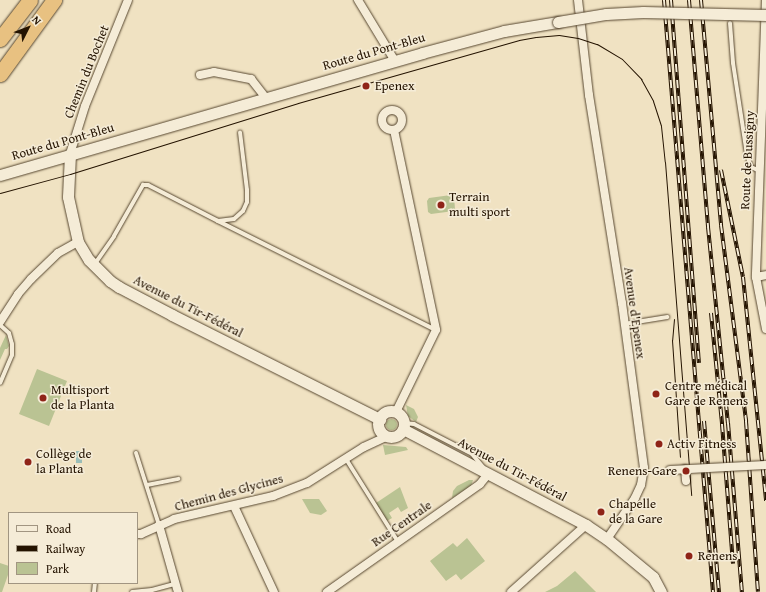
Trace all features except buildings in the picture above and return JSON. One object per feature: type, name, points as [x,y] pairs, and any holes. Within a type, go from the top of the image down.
[{"type":"highway","points":[[0,36],[25,0]]},
{"type":"highway","points":[[0,39],[30,0]]},
{"type":"highway","points":[[0,74],[54,0]]},
{"type":"street","name":"Chemin du Bochet","points":[[70,154],[85,106],[128,0]]},
{"type":"street","points":[[358,0],[395,61]]},
{"type":"street","name":"Avenue d'Epenex","points":[[578,0],[587,80],[644,468],[641,485],[607,539]]},
{"type":"street","name":"Route de Bussigny","points":[[766,0],[764,112],[756,230],[756,277],[766,324]]},
{"type":"street","name":"Route du Pont-Bleu","points":[[0,175],[395,61],[504,32],[606,14],[643,12],[766,15]]},
{"type":"street","points":[[200,75],[214,72],[251,79],[266,98]]},
{"type":"street","points":[[394,130],[436,330],[396,412]]},
{"type":"street","name":"Avenue du Tir-Fédéral","points":[[70,154],[68,197],[78,242],[94,265],[119,288],[380,419]]},
{"type":"street","points":[[0,324],[18,294],[33,277],[58,254],[78,242]]},
{"type":"street","points":[[756,277],[766,275]]},
{"type":"street","points":[[396,412],[402,416],[403,426],[397,435],[388,436],[380,430],[380,419],[385,413],[396,412]]},
{"type":"street","name":"Avenue du Tir-Fédéral","points":[[403,426],[586,525],[607,539],[653,577],[661,592]]},
{"type":"street","name":"Chemin des Glycines","points":[[138,534],[174,519],[273,496],[307,483],[364,448],[388,436]]},
{"type":"street","points":[[670,470],[766,465]]},
{"type":"street","points":[[685,469],[686,481]]},
{"type":"street","name":"Rue Centrale","points":[[327,592],[480,484],[489,473]]},
{"type":"street","points":[[234,506],[274,592]]},
{"type":"street","points":[[159,525],[177,588]]},
{"type":"street","points":[[511,592],[586,525]]},
{"type":"lane","points":[[730,23],[746,155],[750,167],[760,171]]},
{"type":"lane","points":[[218,221],[234,219],[243,211],[247,202],[240,132]]},
{"type":"lane","points":[[94,265],[114,236],[143,185],[148,185],[436,330]]},
{"type":"lane","points":[[624,324],[667,316]]},
{"type":"lane","points":[[0,324],[10,333],[12,344],[12,356],[0,383]]},
{"type":"lane","points":[[136,453],[159,525]]},
{"type":"lane","points":[[346,459],[398,542]]},
{"type":"lane","points":[[147,485],[178,479]]},
{"type":"lane","points":[[132,592],[177,588]]},
{"type":"green space","name":"Terrain multi sport","points":[[451,195],[454,197],[454,211],[431,214],[428,212],[427,201],[429,198]]},
{"type":"green space","points":[[6,335],[9,346],[5,349],[0,360],[0,348]]},
{"type":"green space","name":"Multisport de la Planta","points":[[37,369],[67,381],[49,426],[19,414]]},
{"type":"green space","points":[[406,405],[414,409],[418,417],[416,422],[408,416]]},
{"type":"green space","points":[[389,419],[393,419],[395,420],[395,428],[389,429],[386,426],[386,422]]},
{"type":"green space","points":[[383,445],[406,447],[408,450],[385,455]]},
{"type":"green space","points":[[469,480],[473,480],[471,486],[452,498],[453,491],[457,486]]},
{"type":"green space","points":[[400,487],[408,508],[401,512],[398,507],[389,513],[392,518],[387,521],[376,503]]},
{"type":"green space","points":[[302,499],[319,499],[327,511],[321,515],[310,513]]},
{"type":"green space","points":[[467,538],[485,561],[461,580],[456,574],[446,581],[430,561],[453,543],[457,547]]},
{"type":"green space","points":[[0,563],[8,566],[8,575],[2,592],[0,592]]},
{"type":"green space","points":[[575,571],[596,592],[545,592],[557,586]]},
{"type":"water","points":[[76,451],[82,451],[82,463],[76,463]]},
{"type":"tram line","points":[[0,193],[70,174],[298,103],[519,40],[559,35],[578,38],[597,44],[622,59],[641,79],[653,101],[661,126],[691,495]]},
{"type":"tram line","points":[[674,319],[672,340],[680,457]]},
{"type":"railway","points":[[664,0],[713,592]]},
{"type":"railway","points":[[671,0],[699,363]]},
{"type":"railway","points":[[689,0],[708,227],[728,423],[742,592]]},
{"type":"railway","points":[[701,0],[721,225],[746,421],[758,592]]},
{"type":"railway","points":[[721,170],[743,277],[766,501]]},
{"type":"railway","points":[[711,313],[722,424],[733,564]]},
{"type":"railway","points":[[704,421],[719,592]]},
{"type":"place","name":"Epenex","points":[[366,86]]},
{"type":"place","name":"Terrain multi sport","points":[[441,205]]},
{"type":"place","name":"Centre médical Gare de Renens","points":[[656,394]]},
{"type":"place","name":"Multisport de la Planta","points":[[43,398]]},
{"type":"place","name":"Activ Fitness","points":[[659,444]]},
{"type":"place","name":"Collège de la Planta","points":[[28,462]]},
{"type":"place","name":"Renens-Gare","points":[[686,471]]},
{"type":"place","name":"Chapelle de la Gare","points":[[601,512]]},
{"type":"place","name":"Renens","points":[[689,556]]}]
